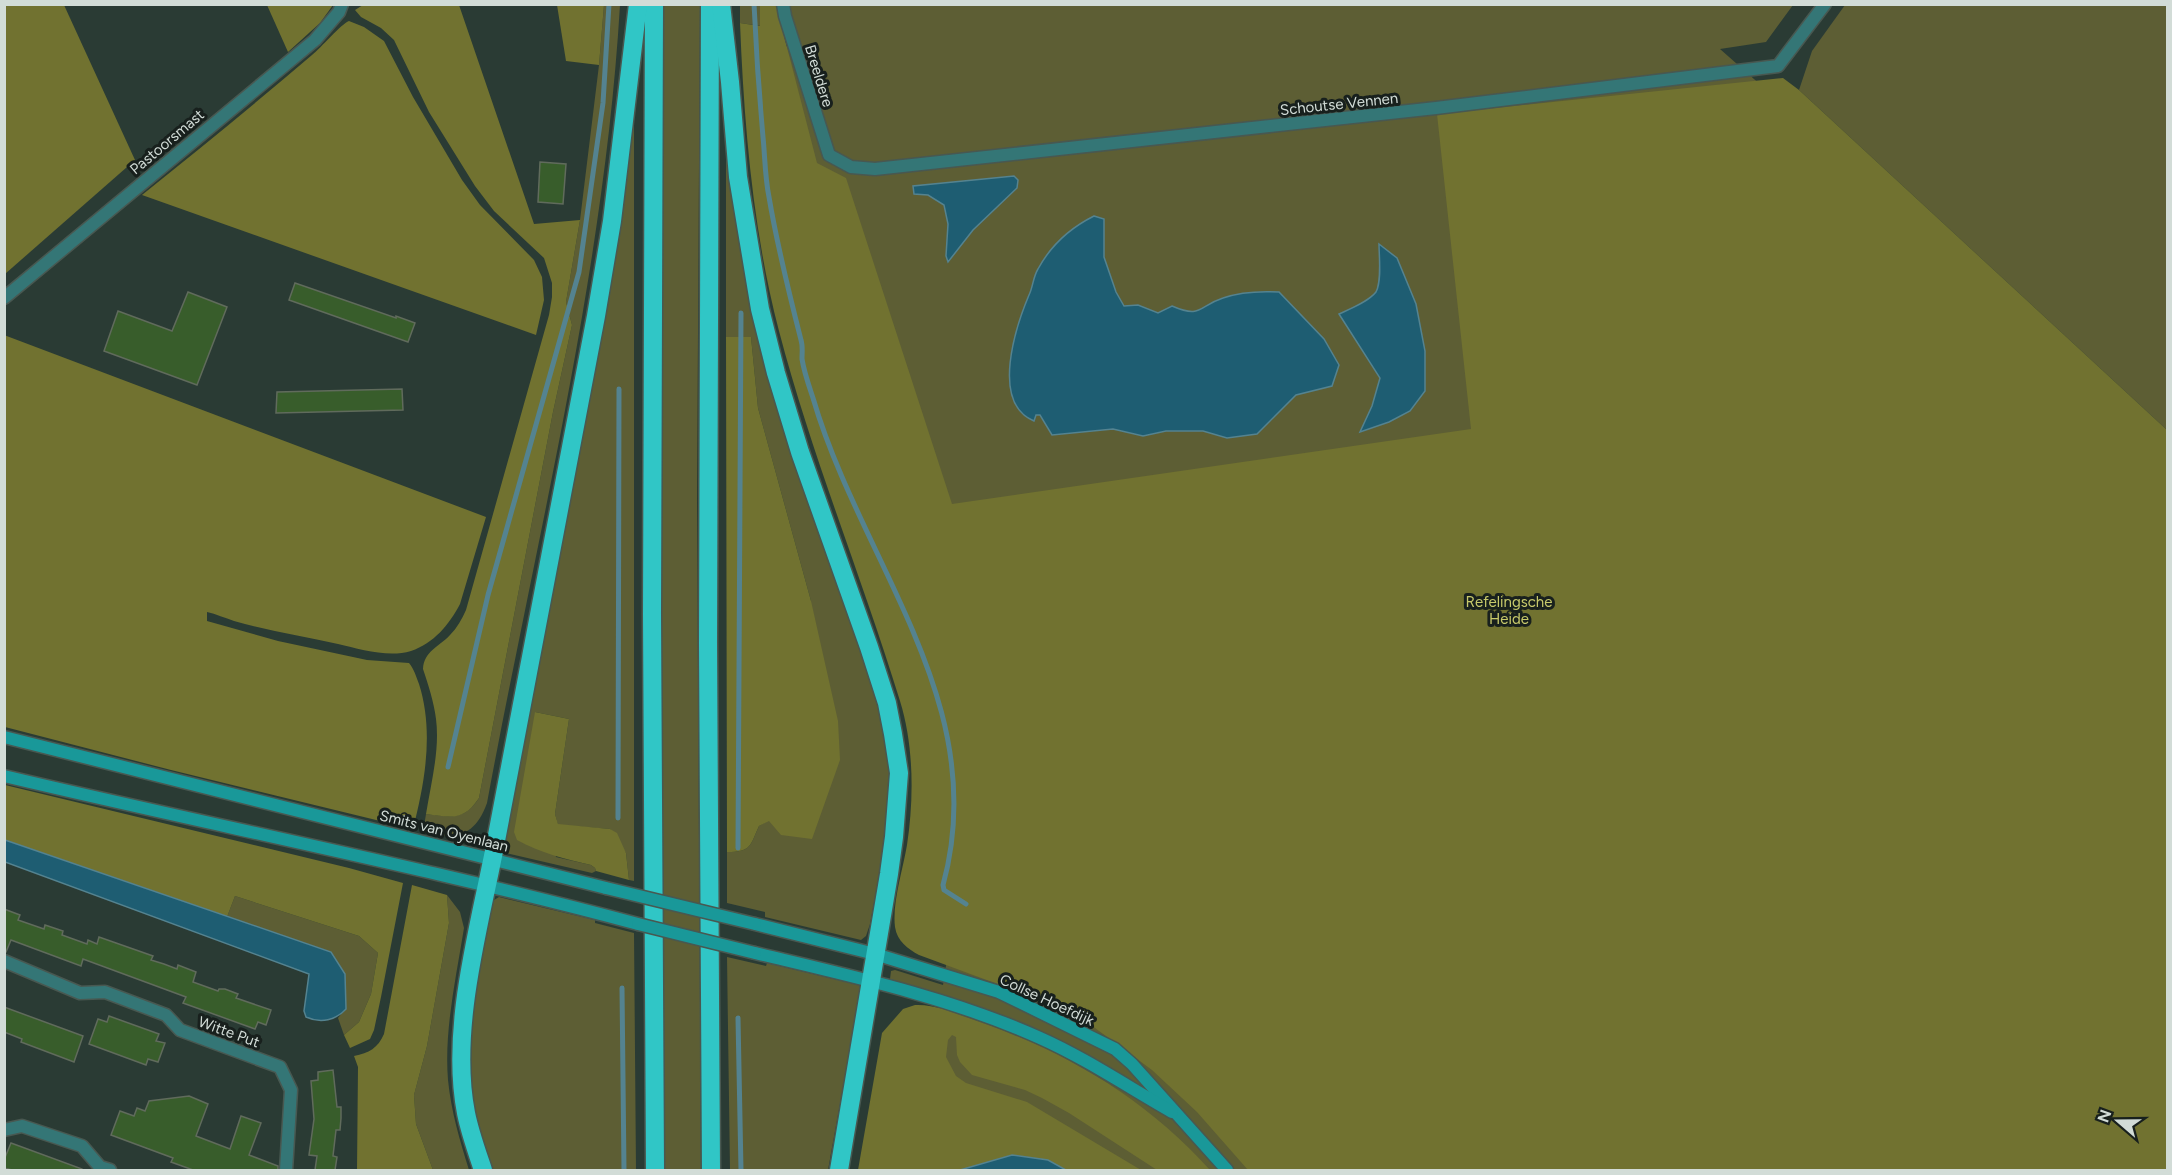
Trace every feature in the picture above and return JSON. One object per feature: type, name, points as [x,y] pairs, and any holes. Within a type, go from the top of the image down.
[{"type":"highway","points":[[483,1170],[466,1113],[462,1055],[464,1017],[486,887],[596,316],[612,221],[638,4]]},
{"type":"highway","points":[[654,4],[652,614],[655,1170]]},
{"type":"highway","points":[[710,4],[708,654],[711,1170]]},
{"type":"highway","points":[[721,4],[738,177],[760,309],[800,452],[887,703],[899,773],[889,874],[839,1170]]},
{"type":"main road","name":"Smits van Oyenlaan","points":[[4,737],[875,954]]},
{"type":"main road","points":[[4,776],[486,887],[872,981]]},
{"type":"main road","name":"Collse Hoefdijk","points":[[875,954],[999,992],[1115,1049],[1132,1064],[1227,1170]]},
{"type":"main road","name":"Collse Hoefdijk","points":[[872,981],[933,998],[1041,1038],[1180,1116]]},
{"type":"street","name":"Pastoorsmast","points":[[4,298],[315,40],[339,12],[342,4]]},
{"type":"street","name":"Breeldere","points":[[783,4],[829,155]]},
{"type":"street","name":"Schoutse Vennen","points":[[829,155],[851,167],[875,169],[1436,108],[1778,66],[1825,4]]},
{"type":"street","name":"Witte Put","points":[[4,961],[80,993],[105,992],[156,1011],[166,1015],[180,1030],[280,1067],[291,1090],[286,1170]]},
{"type":"street","points":[[4,1130],[22,1126],[82,1146],[100,1167],[110,1170]]},
{"type":"green space","points":[[5,4],[64,5],[135,160],[5,274]]},
{"type":"green space","points":[[700,4],[697,501],[701,1170],[664,1170],[661,733],[664,5]]},
{"type":"green space","points":[[267,5],[333,5],[320,23],[288,52]]},
{"type":"green space","points":[[363,5],[459,5],[534,224],[580,220],[566,302],[572,325],[553,412],[479,798],[467,811],[450,817],[426,814],[437,731],[434,706],[423,669],[424,663],[429,653],[455,629],[466,610],[549,315],[552,283],[544,258],[494,211],[475,186],[429,112],[394,40],[381,28],[361,17],[355,10]]},
{"type":"green space","points":[[557,5],[604,5],[599,65],[566,61]]},
{"type":"green space","points":[[604,5],[620,5],[612,106],[599,206],[566,406],[487,803],[476,823],[463,833],[445,836],[423,832],[426,814],[456,816],[468,811],[479,798],[553,412],[572,325],[566,302],[580,220]]},
{"type":"green space","points":[[740,5],[760,5],[761,26],[740,23]]},
{"type":"green space","name":"Refelingsche Heide","points":[[760,5],[776,5],[817,163],[846,178],[952,504],[1471,429],[1437,114],[1783,78],[1799,90],[2167,430],[2167,1170],[1248,1170],[1197,1112],[1152,1070],[1091,1025],[1003,986],[919,955],[907,947],[898,936],[894,918],[907,845],[912,791],[905,718],[792,378],[770,294],[756,217],[747,139],[740,23],[760,26]]},
{"type":"green space","name":"Refelingsche Heide","points":[[789,5],[1793,5],[1766,42],[1720,49],[1866,178],[2167,1170],[909,1170],[925,1097],[941,996],[890,979],[891,971],[895,970],[943,985],[965,844],[772,76],[795,29]]},
{"type":"green space","points":[[1845,5],[2167,5],[2167,430],[1799,90],[1812,51]]},
{"type":"green space","points":[[349,21],[364,27],[384,41],[413,97],[462,180],[480,205],[534,260],[542,277],[544,300],[536,335],[142,195],[316,52]]},
{"type":"green space","points":[[634,97],[634,881],[629,880],[626,853],[610,829],[558,825],[555,814],[569,719],[535,712],[556,857],[591,865],[596,871],[592,873],[506,853],[503,850]]},
{"type":"green space","points":[[726,141],[742,251],[885,718],[892,766],[890,818],[870,924],[866,936],[861,940],[765,917],[765,912],[727,903],[727,852],[741,851],[749,846],[759,826],[769,820],[811,601],[758,408],[751,337],[726,337]]},
{"type":"green space","points":[[4,335],[486,517],[456,612],[434,638],[411,651],[393,654],[365,650],[260,628],[207,612],[207,621],[278,641],[367,660],[409,663],[414,670],[424,702],[427,738],[424,775],[413,829],[5,727]]},
{"type":"green space","points":[[726,337],[751,337],[758,408],[811,601],[838,721],[840,760],[812,839],[781,835],[769,821],[759,826],[751,843],[745,849],[727,852]]},
{"type":"green space","points":[[535,712],[569,719],[555,814],[558,824],[610,829],[617,833],[626,853],[629,880],[596,871],[591,865],[544,852],[517,840],[514,832]]},
{"type":"green space","points":[[5,785],[403,883],[381,997],[370,1039],[350,1048],[344,1035],[359,1022],[371,994],[378,953],[359,936],[235,896],[227,917],[5,840]]},
{"type":"green space","points":[[412,885],[447,895],[449,923],[427,1046],[414,1095],[416,1124],[433,1170],[357,1170],[358,1067],[354,1056],[372,1049],[384,1034]]},
{"type":"green space","points":[[447,895],[460,912],[464,928],[451,1004],[447,1061],[451,1103],[469,1170],[433,1170],[416,1124],[414,1095],[427,1046],[449,923]]},
{"type":"green space","points":[[235,896],[359,936],[378,953],[371,994],[359,1022],[344,1035],[338,1018],[346,1008],[331,952],[227,917]]},
{"type":"green space","points":[[499,897],[595,920],[595,923],[634,933],[636,1170],[492,1170],[476,1112],[471,1082],[470,1053],[475,998],[491,906]]},
{"type":"green space","points":[[727,957],[766,966],[767,963],[859,985],[861,988],[828,1170],[730,1170]]},
{"type":"green space","points":[[915,1005],[939,1008],[962,1015],[1010,1033],[1073,1063],[1103,1080],[1160,1121],[1210,1170],[1157,1170],[1042,1098],[1025,1090],[972,1075],[960,1062],[957,1055],[956,1037],[952,1035],[948,1040],[946,1057],[956,1076],[966,1083],[1027,1102],[1141,1170],[1066,1170],[1048,1160],[1012,1155],[960,1170],[858,1170],[882,1033],[903,1009]]},
{"type":"water","points":[[1014,176],[1018,180],[1017,188],[973,230],[948,262],[946,256],[948,224],[944,205],[928,195],[914,194],[913,186]]},
{"type":"water","points":[[1094,216],[1104,219],[1104,257],[1116,292],[1124,306],[1138,305],[1158,313],[1172,306],[1195,311],[1236,294],[1279,292],[1324,339],[1339,365],[1332,386],[1296,395],[1257,434],[1227,438],[1203,431],[1166,431],[1143,436],[1113,429],[1052,435],[1040,415],[1036,415],[1034,421],[1021,412],[1013,398],[1010,363],[1013,344],[1035,275],[1043,260],[1062,238]]},
{"type":"water","points":[[1379,244],[1397,258],[1416,304],[1425,351],[1425,391],[1410,411],[1389,422],[1360,432],[1372,406],[1380,378],[1339,314],[1364,302],[1376,292],[1380,275]]},
{"type":"water","points":[[5,840],[331,952],[345,974],[346,1009],[338,1016],[328,1020],[306,1017],[304,1011],[309,974],[5,862]]},
{"type":"water","points":[[1012,1155],[1048,1160],[1066,1170],[960,1170]]},
{"type":"building","points":[[540,162],[566,164],[563,204],[538,202]]},
{"type":"building","points":[[295,283],[415,323],[408,342],[289,300]]},
{"type":"building","points":[[188,292],[227,307],[197,385],[104,351],[118,311],[172,331]]},
{"type":"building","points":[[402,389],[403,410],[276,413],[277,392]]},
{"type":"building","points":[[4,909],[20,915],[18,920],[44,929],[45,925],[63,931],[62,935],[87,944],[88,940],[97,944],[99,937],[153,956],[151,960],[177,969],[178,965],[196,972],[193,982],[218,991],[225,989],[238,994],[236,998],[271,1010],[266,1025],[258,1022],[255,1029],[183,1003],[186,997],[83,959],[81,966],[11,940],[4,952]]},
{"type":"building","points":[[4,1007],[83,1036],[74,1062],[21,1042],[22,1039],[4,1032]]},
{"type":"building","points":[[109,1016],[159,1034],[156,1041],[165,1043],[158,1062],[148,1059],[146,1065],[89,1044],[98,1019],[107,1022]]},
{"type":"building","points":[[333,1070],[337,1107],[341,1107],[340,1130],[336,1130],[333,1156],[337,1157],[335,1170],[315,1170],[317,1156],[309,1155],[314,1119],[311,1081],[318,1080],[318,1072]]},
{"type":"building","points":[[189,1096],[208,1104],[196,1136],[230,1149],[241,1116],[261,1123],[249,1155],[278,1166],[278,1170],[193,1170],[171,1162],[173,1158],[111,1135],[120,1111],[134,1116],[137,1108],[145,1111],[149,1101]]},
{"type":"building","points":[[11,1143],[82,1170],[4,1168],[4,1160]]},
{"type":"waterway","points":[[448,767],[488,595],[579,272],[603,103],[609,4]]},
{"type":"waterway","points":[[754,4],[767,182],[779,251],[802,342],[804,369],[834,459],[915,636],[936,695],[951,756],[954,819],[943,885],[944,890],[966,904]]},
{"type":"waterway","points":[[738,848],[741,313]]},
{"type":"waterway","points":[[618,818],[619,389]]},
{"type":"waterway","points":[[622,988],[624,1170]]},
{"type":"waterway","points":[[738,1018],[741,1170]]}]
